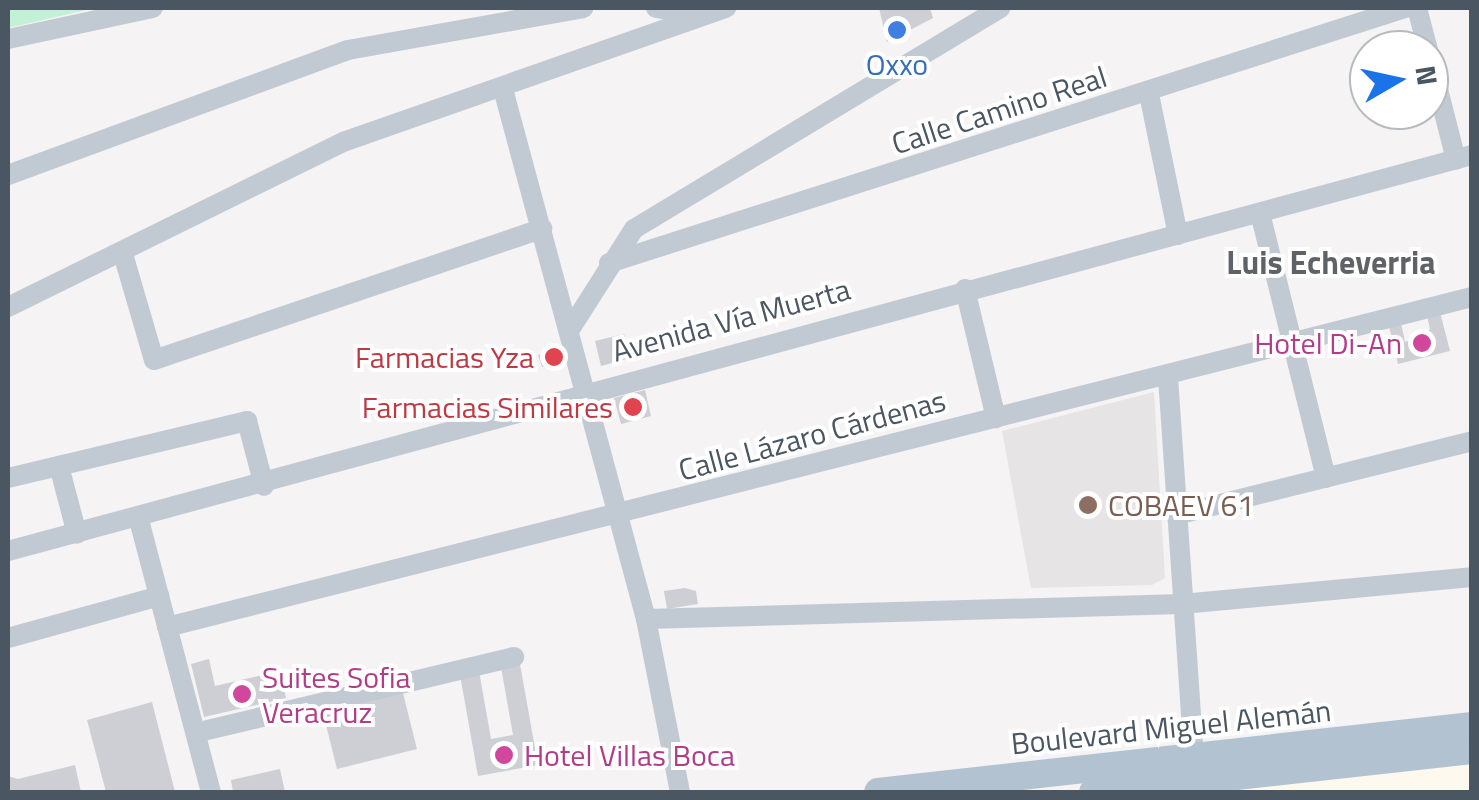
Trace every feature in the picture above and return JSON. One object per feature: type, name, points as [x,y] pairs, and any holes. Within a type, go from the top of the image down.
[{"type":"main road","name":"Boulevard Miguel Alemán","points":[[878,792],[1472,726]]},
{"type":"main road","name":"Boulevard Miguel Alemán","points":[[1092,792],[1472,750]]},
{"type":"street","points":[[8,39],[154,8]]},
{"type":"street","points":[[8,176],[348,50],[583,8]]},
{"type":"street","points":[[656,8],[696,15]]},
{"type":"street","points":[[8,307],[123,254],[343,142],[503,88],[696,15],[726,8]]},
{"type":"street","points":[[568,331],[634,229],[1001,8]]},
{"type":"street","name":"Calle Camino Real","points":[[610,262],[1148,94],[1405,8]]},
{"type":"street","points":[[503,88],[646,619],[680,792]]},
{"type":"street","points":[[1148,94],[1178,235]]},
{"type":"street","points":[[1449,112],[1464,157]]},
{"type":"street","name":"Avenida Vía Muerta","points":[[8,551],[264,486],[585,390],[1464,157]]},
{"type":"street","points":[[1260,212],[1326,478]]},
{"type":"street","points":[[123,254],[154,360],[542,229]]},
{"type":"street","points":[[965,289],[996,418]]},
{"type":"street","name":"Calle Lázaro Cárdenas","points":[[166,628],[619,517],[1472,298]]},
{"type":"street","points":[[1168,377],[1194,757]]},
{"type":"street","points":[[8,478],[248,421],[264,486]]},
{"type":"street","points":[[1176,515],[1472,441]]},
{"type":"street","points":[[59,466],[78,534]]},
{"type":"street","points":[[139,520],[212,792]]},
{"type":"street","points":[[646,619],[1182,604],[1472,577]]},
{"type":"street","points":[[8,638],[158,596]]},
{"type":"street","points":[[198,732],[514,657]]},
{"type":"shaded area","name":"COBAEV 61","points":[[1154,392],[1165,578],[1152,585],[1031,588],[1002,431]]},
{"type":"shaded area","points":[[1471,755],[1471,792],[1144,792]]},
{"type":"green space","points":[[8,8],[91,8],[91,9],[8,28]]},
{"type":"building","name":"Oxxo","points":[[879,8],[930,8],[933,18],[887,42]]},
{"type":"building","points":[[1440,312],[1450,351],[1398,364],[1389,326],[1401,323],[1405,342],[1423,336],[1430,329],[1427,316]]},
{"type":"building","points":[[624,334],[630,358],[601,366],[595,341]]},
{"type":"building","name":"Farmacias Yza","points":[[566,347],[570,359],[542,367],[538,355]]},
{"type":"building","name":"Farmacias Similares","points":[[645,390],[651,416],[621,424],[614,398]]},
{"type":"building","points":[[664,591],[696,591],[698,604],[667,609]]},
{"type":"building","points":[[209,659],[215,686],[280,671],[286,698],[204,717],[191,664]]},
{"type":"building","points":[[520,664],[538,765],[478,776],[460,675],[479,671],[491,739],[513,735],[501,667]]},
{"type":"building","points":[[403,693],[417,749],[337,769],[323,713]]},
{"type":"building","points":[[152,702],[175,792],[106,792],[87,720]]},
{"type":"building","points":[[75,765],[81,792],[8,792],[8,776],[18,779]]},
{"type":"building","points":[[280,769],[285,792],[233,792],[231,780]]},
{"type":"place","name":"Oxxo","points":[[897,30]]},
{"type":"place","name":"Hotel Di-An","points":[[1422,343]]},
{"type":"place","name":"Farmacias Yza","points":[[554,357]]},
{"type":"place","name":"Farmacias Similares","points":[[633,407]]},
{"type":"place","name":"COBAEV 61","points":[[1088,505]]},
{"type":"place","name":"Suites Sofia Veracruz","points":[[242,694]]},
{"type":"place","name":"Hotel Villas Boca","points":[[504,755]]},
{"type":"district","name":"Luis Echeverria","points":[[1331,262]]}]
